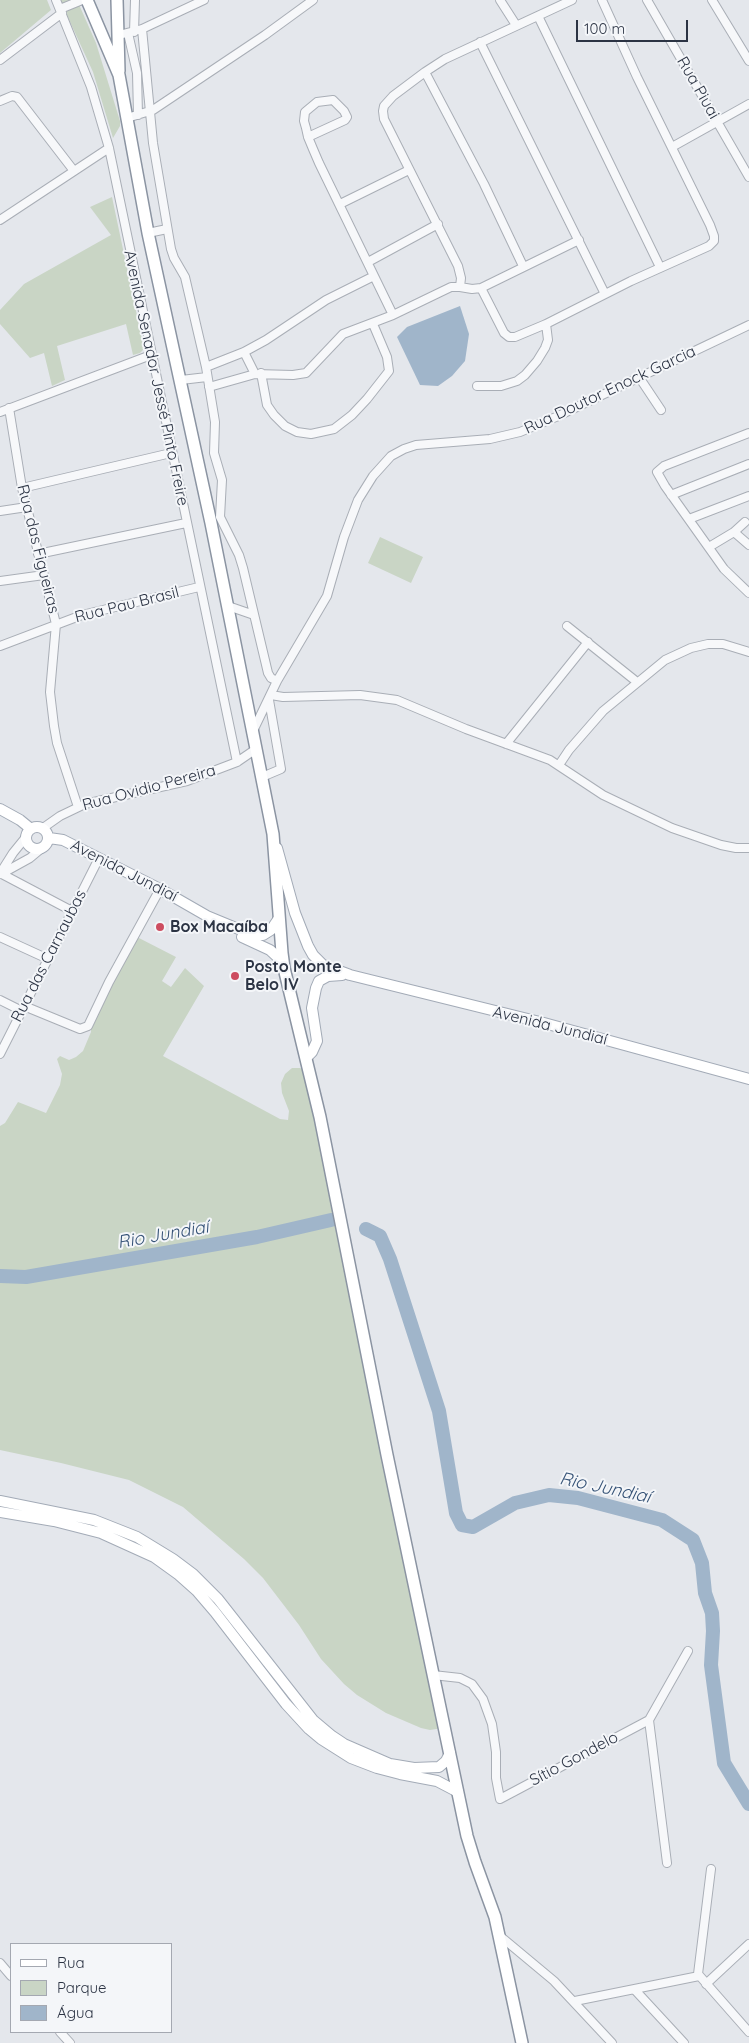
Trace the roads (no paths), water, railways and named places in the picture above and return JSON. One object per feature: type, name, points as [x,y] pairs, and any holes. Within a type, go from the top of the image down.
[{"type":"highway","points":[[87,0],[119,75],[132,116],[148,233],[181,380],[216,522],[228,606],[252,733],[274,834],[283,962],[306,1058],[348,1254],[387,1455],[458,1792],[471,1849],[493,1908],[522,2043]]},
{"type":"highway","points":[[118,0],[127,33],[119,75]]},
{"type":"main road","points":[[0,809],[20,820],[29,833],[30,846],[35,849],[42,848],[47,844],[47,832],[43,828],[36,826],[29,833]]},
{"type":"main road","name":"Avenida Jundiaí","points":[[274,834],[295,913],[308,946],[313,955],[323,965],[350,975],[544,1023],[749,1079]]},
{"type":"main road","name":"Avenida Jundiaí","points":[[48,838],[64,840],[160,889],[224,924],[237,934],[270,950],[283,962]]},
{"type":"main road","name":"Avenida Jundiaí","points":[[224,924],[259,936],[271,930],[279,918]]},
{"type":"main road","name":"Avenida Jundiaí","points":[[306,1058],[312,1052],[317,1041],[312,1008],[316,988],[320,981],[328,976],[350,975]]},
{"type":"main road","points":[[0,1501],[94,1520],[118,1528],[156,1548],[187,1570],[218,1599],[296,1699],[322,1729],[344,1744],[369,1756],[390,1764],[426,1773],[458,1792]]},
{"type":"main road","points":[[0,1512],[54,1521],[101,1533],[154,1557],[197,1591],[286,1704],[309,1729],[351,1758],[385,1770],[426,1773],[446,1761],[450,1753]]},
{"type":"street","name":"Avenida Senador Jessé Pinto Freire","points":[[56,0],[91,87],[108,148],[237,762]]},
{"type":"street","points":[[0,60],[61,11],[82,0]]},
{"type":"street","points":[[135,0],[127,33],[137,74],[132,116],[149,111],[177,95],[313,0]]},
{"type":"street","points":[[127,33],[142,29],[204,0]]},
{"type":"street","points":[[500,0],[516,25]]},
{"type":"street","points":[[460,286],[461,278],[458,266],[384,119],[383,111],[385,104],[425,72],[445,59],[572,0]]},
{"type":"street","points":[[481,288],[498,324],[509,337],[518,336],[660,267],[709,246],[714,240],[710,226],[602,0]]},
{"type":"street","name":"Rua Piuai","points":[[647,0],[749,177]]},
{"type":"street","points":[[712,0],[749,61]]},
{"type":"street","points":[[538,16],[660,267]]},
{"type":"street","points":[[142,29],[149,111],[167,229],[174,258],[185,277],[206,367],[214,422],[214,453],[222,480],[216,522],[239,555],[268,673],[271,678],[277,681]]},
{"type":"street","points":[[480,42],[605,294]]},
{"type":"street","points":[[425,72],[476,169],[523,266]]},
{"type":"street","points":[[0,101],[12,96],[19,98],[74,170]]},
{"type":"street","points":[[308,137],[345,120],[347,117],[336,102],[330,100],[321,101],[313,104],[305,112],[308,137],[393,315]]},
{"type":"street","points":[[672,147],[749,104]]},
{"type":"street","points":[[0,220],[108,148]]},
{"type":"street","points":[[340,204],[409,170]]},
{"type":"street","points":[[368,262],[438,224]]},
{"type":"street","points":[[148,233],[167,229]]},
{"type":"street","points":[[209,387],[258,373],[293,375],[306,373],[342,334],[373,324],[448,289],[460,286],[472,289],[481,288],[579,240]]},
{"type":"street","points":[[206,367],[244,352],[284,330],[326,300],[374,276]]},
{"type":"street","points":[[244,352],[258,373],[267,404],[274,415],[285,426],[297,432],[311,434],[334,429],[352,415],[368,399],[389,371],[387,357],[373,324]]},
{"type":"street","points":[[477,386],[501,386],[517,381],[525,375],[538,361],[545,348],[548,340],[546,324]]},
{"type":"street","name":"Rua Doutor Enock Garcia","points":[[252,733],[277,681],[327,596],[344,537],[358,500],[373,476],[391,456],[410,446],[470,442],[520,432],[749,325]]},
{"type":"street","points":[[0,412],[151,355]]},
{"type":"street","points":[[181,380],[207,377]]},
{"type":"street","points":[[639,377],[661,410]]},
{"type":"street","name":"Rua das Figueiras","points":[[9,408],[26,507],[56,624],[51,676],[51,709],[57,743],[78,807]]},
{"type":"street","points":[[749,433],[658,470],[658,474],[671,495],[708,547],[732,578],[749,593]]},
{"type":"street","points":[[22,488],[171,453]]},
{"type":"street","points":[[671,495],[749,464]]},
{"type":"street","points":[[689,519],[749,496]]},
{"type":"street","points":[[0,511],[26,507]]},
{"type":"street","points":[[708,547],[734,532],[745,522]]},
{"type":"street","points":[[38,554],[186,523]]},
{"type":"street","points":[[734,532],[749,545]]},
{"type":"street","points":[[0,581],[44,575]]},
{"type":"street","name":"Rua Pau Brasil","points":[[0,646],[56,624],[106,608],[200,588]]},
{"type":"street","points":[[228,606],[254,615]]},
{"type":"street","points":[[567,626],[638,682]]},
{"type":"street","points":[[506,744],[588,642]]},
{"type":"street","points":[[559,765],[569,750],[598,717],[665,660],[699,646],[723,644],[749,652]]},
{"type":"street","points":[[262,777],[281,769],[270,697],[351,694],[385,697],[542,756],[603,794],[672,828],[721,845],[749,848]]},
{"type":"street","name":"Rua Ovidio Pereira","points":[[43,828],[60,816],[78,807],[105,798],[188,781],[237,762],[256,749]]},
{"type":"street","points":[[0,874],[10,857],[29,833]]},
{"type":"street","points":[[0,874],[30,858],[42,848]]},
{"type":"street","name":"Rua das Carnaubas","points":[[0,1054],[99,858]]},
{"type":"street","points":[[0,874],[72,911]]},
{"type":"street","points":[[0,1000],[80,1029],[88,1026],[109,982],[160,889]]},
{"type":"street","points":[[0,936],[48,959]]},
{"type":"street","points":[[668,1863],[649,1720],[688,1651]]},
{"type":"street","name":"Sítio Gondelo","points":[[433,1675],[460,1678],[472,1684],[483,1699],[492,1724],[496,1752],[496,1778],[500,1799],[649,1720]]},
{"type":"street","points":[[711,1869],[698,1970],[699,1976],[749,2032]]},
{"type":"street","points":[[500,1936],[538,1966],[575,2001],[612,2043]]},
{"type":"street","points":[[706,1984],[748,1947]]},
{"type":"street","points":[[0,1963],[10,1975]]},
{"type":"street","points":[[575,2001],[699,1976]]},
{"type":"street","points":[[634,1990],[684,2043]]},
{"type":"street","points":[[61,2033],[70,2043]]},
{"type":"water","points":[[460,306],[469,334],[465,361],[452,376],[438,386],[420,385],[397,337],[407,327]]},
{"type":"waterway","name":"Rio Jundiaí","points":[[0,1276],[26,1277],[257,1237],[331,1220]]},
{"type":"waterway","name":"Rio Jundiaí","points":[[366,1229],[380,1236],[390,1259],[439,1411],[456,1513],[462,1525],[473,1527],[515,1503],[549,1495],[578,1498],[662,1520],[693,1540],[702,1563],[705,1593],[712,1613],[711,1665],[724,1763],[749,1804]]},
{"type":"place","name":"Box Macaíba","points":[[160,927]]},
{"type":"place","name":"Posto Monte Belo IV","points":[[235,976]]}]
